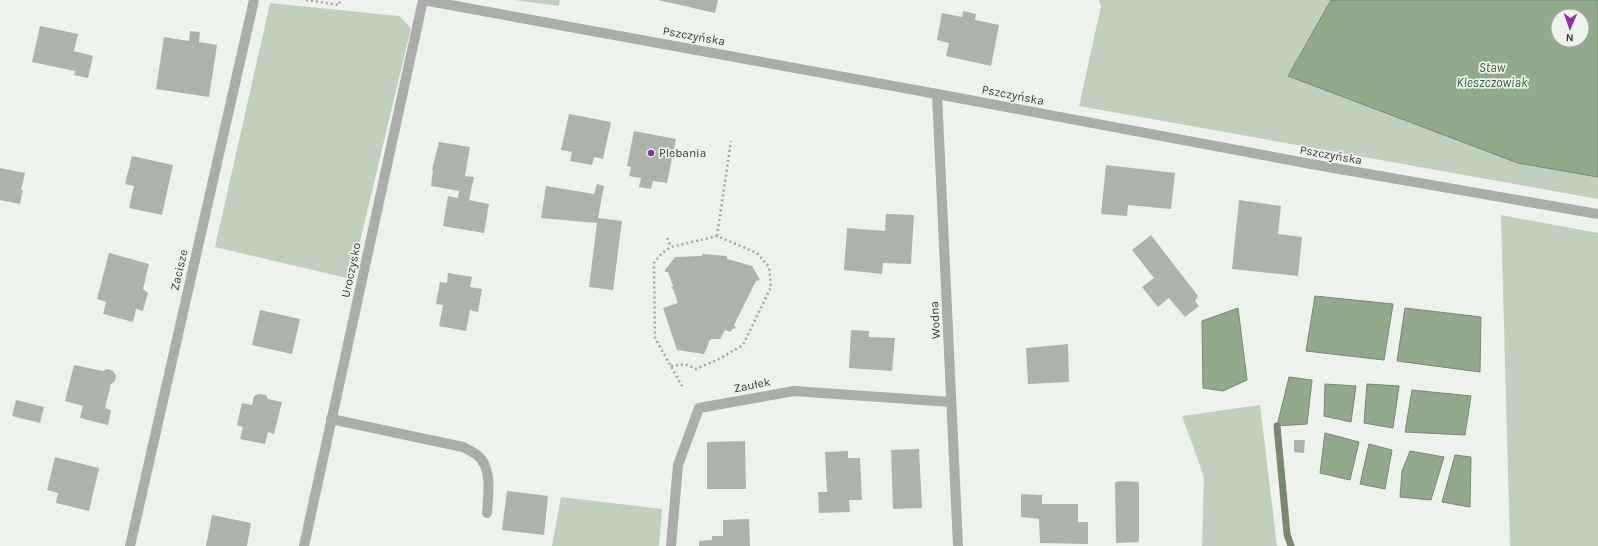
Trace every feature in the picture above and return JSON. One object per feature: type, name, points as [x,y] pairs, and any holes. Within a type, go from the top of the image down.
[{"type":"street","name":"Zacisze","points":[[130,546],[254,0]]},
{"type":"street","name":"Pszczyńska","points":[[423,0],[1311,164],[1598,214]]},
{"type":"street","name":"Uroczysko","points":[[304,546],[423,0]]},
{"type":"street","name":"Wodna","points":[[937,94],[958,546]]},
{"type":"street","name":"Zaułek","points":[[671,546],[678,465],[699,408],[794,390],[951,402]]},
{"type":"street","points":[[331,419],[463,447],[478,456],[486,469],[489,479],[486,513]]},
{"type":"path","points":[[306,0],[339,5],[340,0]]},
{"type":"path","points":[[717,236],[731,141]]},
{"type":"path","points":[[670,366],[685,364],[696,369],[719,359],[743,345],[770,287],[769,267],[757,253],[717,236],[671,247],[662,253],[654,263],[655,338],[670,366],[682,386]]},
{"type":"path","points":[[667,238],[671,247]]},
{"type":"shaded area","points":[[515,0],[560,0],[559,6]]},
{"type":"shaded area","points":[[1099,0],[1331,0],[1288,76],[1518,163],[1598,177],[1598,199],[1079,106],[1101,6]]},
{"type":"shaded area","points":[[270,3],[399,16],[411,28],[351,279],[215,247]]},
{"type":"shaded area","points":[[1501,215],[1598,233],[1598,546],[1510,546]]},
{"type":"shaded area","points":[[1260,405],[1277,546],[1202,546],[1204,477],[1182,416]]},
{"type":"shaded area","points":[[561,497],[662,509],[659,546],[552,546]]},
{"type":"water","name":"Staw Kleszczowiak","points":[[1331,0],[1598,0],[1598,177],[1518,163],[1288,76]]},
{"type":"water","points":[[1315,296],[1393,304],[1384,360],[1306,351]]},
{"type":"water","points":[[1238,308],[1247,380],[1223,391],[1203,388],[1202,321]]},
{"type":"water","points":[[1405,308],[1481,317],[1480,372],[1397,361]]},
{"type":"water","points":[[1289,377],[1312,380],[1307,424],[1277,426]]},
{"type":"water","points":[[1325,384],[1356,386],[1351,422],[1324,416]]},
{"type":"water","points":[[1367,384],[1399,386],[1393,428],[1364,423]]},
{"type":"water","points":[[1412,390],[1471,396],[1465,435],[1405,432]]},
{"type":"water","points":[[1325,433],[1359,442],[1350,480],[1320,473]]},
{"type":"water","points":[[1369,444],[1392,450],[1385,489],[1360,484]]},
{"type":"water","points":[[1410,451],[1444,457],[1431,500],[1400,497],[1402,471]]},
{"type":"water","points":[[1455,455],[1471,457],[1470,507],[1442,502]]},
{"type":"building","points":[[658,0],[718,0],[715,13]]},
{"type":"building","points":[[963,11],[976,14],[975,20],[999,25],[991,66],[946,56],[949,43],[937,40],[942,13],[962,17]]},
{"type":"building","points":[[40,26],[78,34],[74,51],[93,56],[88,78],[74,75],[75,71],[32,62]]},
{"type":"building","points":[[190,31],[200,32],[199,42],[217,45],[209,97],[156,89],[164,37],[189,41]]},
{"type":"building","points":[[569,114],[611,122],[603,159],[594,157],[592,165],[570,161],[572,152],[561,150]]},
{"type":"building","name":"Plebania","points":[[634,131],[676,139],[667,183],[653,181],[651,189],[639,187],[641,178],[629,176],[631,167],[627,166]]},
{"type":"building","points":[[439,142],[470,147],[465,176],[474,177],[469,200],[489,204],[484,233],[443,226],[448,196],[458,198],[459,191],[431,186],[432,170]]},
{"type":"building","points":[[132,156],[173,165],[162,215],[129,208],[134,186],[125,184]]},
{"type":"building","points":[[1106,165],[1175,173],[1171,209],[1128,205],[1127,216],[1101,214]]},
{"type":"building","points":[[0,168],[25,173],[21,190],[23,190],[20,204],[0,200]]},
{"type":"building","points":[[597,184],[604,186],[598,218],[622,221],[613,290],[589,287],[597,223],[541,218],[546,186],[594,194]]},
{"type":"building","points":[[1239,200],[1281,206],[1278,234],[1302,237],[1298,276],[1232,269]]},
{"type":"building","points":[[886,214],[914,215],[911,264],[883,263],[882,274],[844,270],[847,228],[885,231]]},
{"type":"building","points":[[1151,235],[1198,296],[1195,301],[1199,306],[1185,317],[1169,298],[1158,307],[1142,287],[1154,278],[1132,250]]},
{"type":"building","points":[[109,253],[149,264],[143,289],[148,293],[143,311],[136,309],[133,322],[103,314],[106,302],[97,299]]},
{"type":"building","points":[[702,254],[727,256],[727,259],[752,266],[760,280],[756,281],[734,325],[736,328],[732,329],[731,332],[725,330],[720,339],[711,339],[708,342],[709,343],[704,354],[677,350],[663,308],[678,303],[673,289],[671,288],[673,286],[668,272],[665,272],[665,270],[675,257],[702,256]]},
{"type":"building","points":[[448,273],[472,277],[470,287],[482,289],[478,312],[470,310],[466,331],[439,326],[443,305],[436,304],[440,282],[447,283]]},
{"type":"building","points":[[260,310],[300,319],[292,354],[252,345]]},
{"type":"building","points":[[851,330],[869,331],[869,337],[895,338],[892,371],[849,368]]},
{"type":"building","points":[[1068,344],[1069,382],[1028,384],[1026,348]]},
{"type":"building","points":[[74,365],[103,371],[107,369],[113,371],[116,376],[115,381],[111,384],[105,408],[111,410],[108,425],[80,418],[83,406],[65,401]]},
{"type":"building","points":[[259,394],[266,395],[268,399],[282,402],[274,434],[268,432],[265,444],[240,439],[243,427],[237,425],[242,403],[252,405],[254,396]]},
{"type":"building","points":[[16,400],[44,407],[40,423],[12,416]]},
{"type":"building","points":[[1294,440],[1305,440],[1304,453],[1294,452]]},
{"type":"building","points":[[745,441],[746,489],[707,489],[707,442]]},
{"type":"building","points":[[919,449],[922,508],[893,509],[891,450]]},
{"type":"building","points":[[848,451],[848,458],[860,458],[862,500],[849,500],[850,512],[819,513],[818,492],[827,492],[825,452]]},
{"type":"building","points":[[55,457],[99,468],[89,511],[56,503],[58,493],[47,490]]},
{"type":"building","points":[[1115,482],[1139,482],[1139,542],[1116,543]]},
{"type":"building","points":[[507,491],[548,496],[544,535],[502,530]]},
{"type":"building","points":[[1021,494],[1042,495],[1042,504],[1078,504],[1078,522],[1088,522],[1088,544],[1040,543],[1039,519],[1021,517]]},
{"type":"building","points":[[212,515],[251,523],[247,546],[206,546]]},
{"type":"building","points":[[749,519],[750,546],[699,546],[699,541],[712,540],[712,536],[723,536],[723,520]]},
{"type":"waterway","points":[[1277,426],[1287,534],[1291,546]]},
{"type":"place","name":"Plebania","points":[[651,153]]}]
